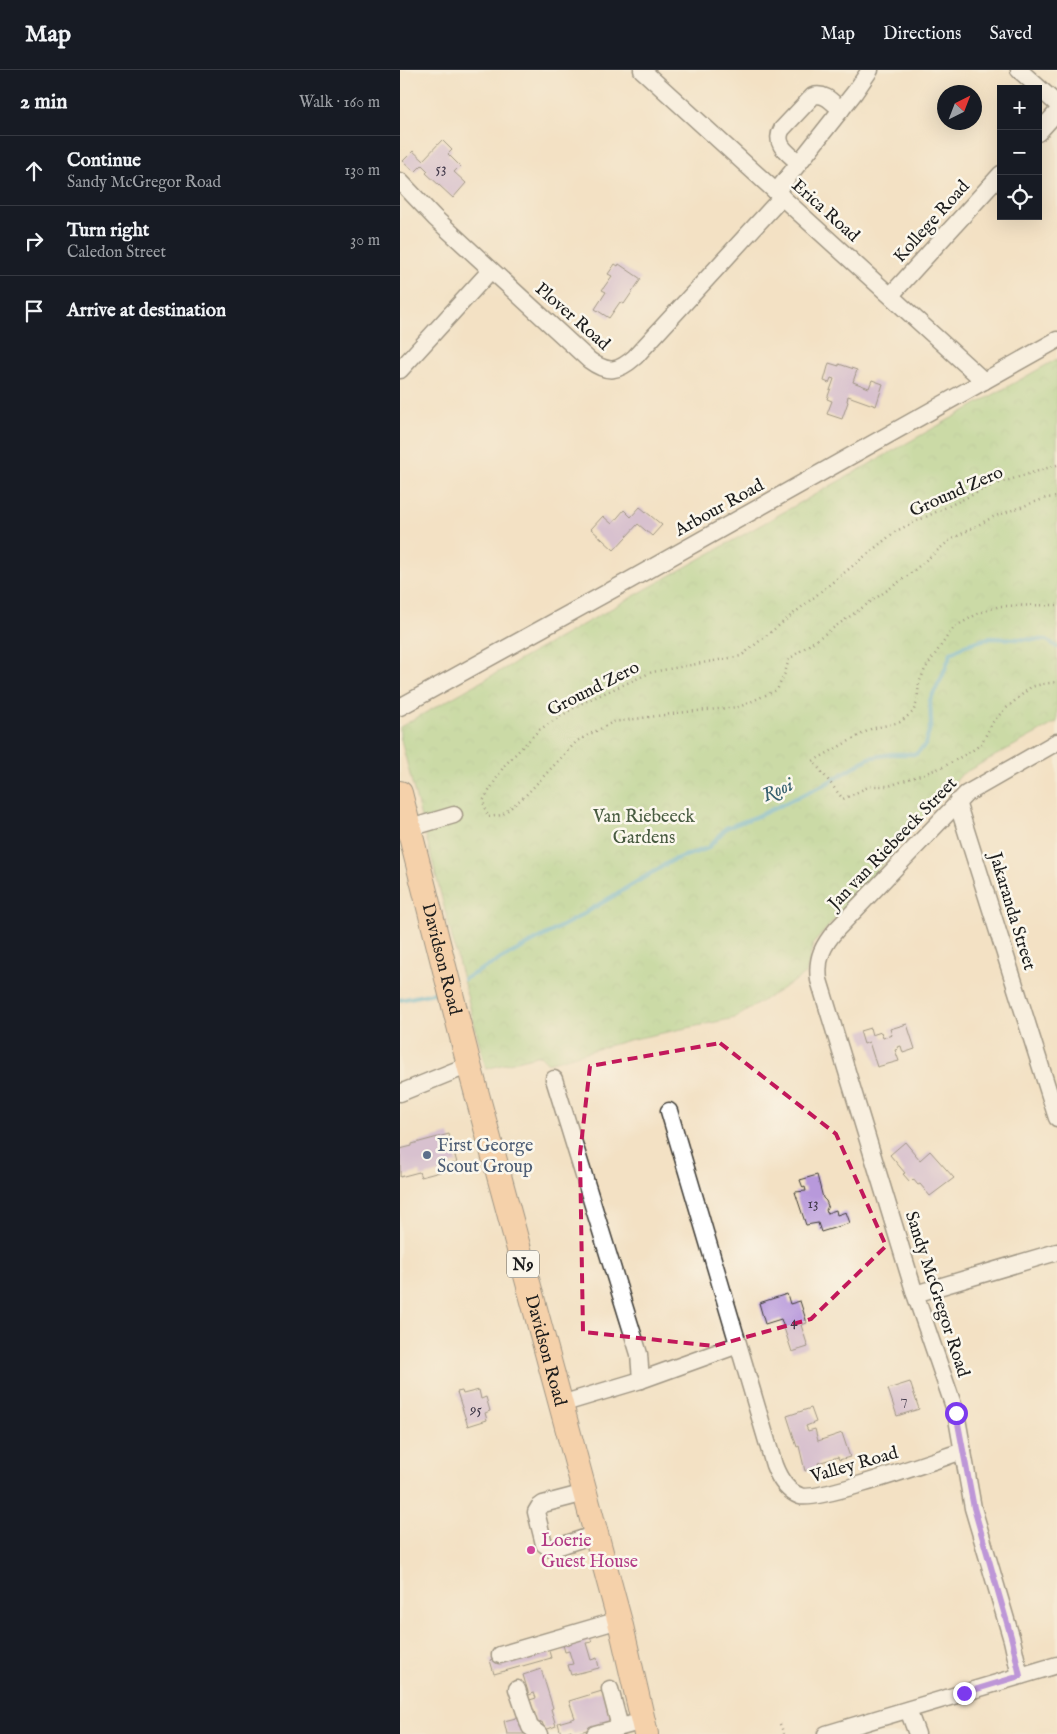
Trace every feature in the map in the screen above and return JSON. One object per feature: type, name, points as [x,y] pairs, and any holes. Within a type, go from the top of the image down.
[{"type":"highway","name":"Davidson Road","points":[[400,793],[469,1065],[619,1620],[644,1727]]},
{"type":"street","name":"Erica Road","points":[[642,70],[984,381]]},
{"type":"street","name":"Plover Road","points":[[400,181],[435,218],[588,360],[606,369],[621,369],[635,356],[779,195],[799,163],[870,70]]},
{"type":"street","points":[[1019,70],[1057,104]]},
{"type":"street","points":[[799,163],[782,148],[779,142],[779,134],[782,129],[813,96],[823,95],[841,110]]},
{"type":"street","points":[[1041,130],[1057,112]]},
{"type":"street","name":"Kollege Road","points":[[891,295],[1000,175]]},
{"type":"street","points":[[400,370],[491,270]]},
{"type":"street","name":"Arbour Road","points":[[400,707],[1057,340]]},
{"type":"street","name":"Jan van Riebeeck Street","points":[[820,955],[823,947],[837,929],[957,802],[977,786],[1057,742]]},
{"type":"street","name":"Jakaranda Street","points":[[957,802],[1057,1118]]},
{"type":"street","points":[[410,828],[454,815]]},
{"type":"street","name":"Sandy McGregor Road","points":[[820,955],[818,964],[819,980],[915,1294],[956,1413],[974,1508],[1012,1640],[1020,1676]]},
{"type":"street","points":[[400,1092],[469,1065]]},
{"type":"street","points":[[554,1079],[639,1354],[640,1380]]},
{"type":"street","name":"Valley Road","points":[[669,1111],[774,1465],[779,1478],[785,1486],[799,1496],[807,1498],[851,1487],[963,1451]]},
{"type":"street","points":[[915,1294],[1057,1252]]},
{"type":"street","points":[[562,1404],[640,1380],[738,1345]]},
{"type":"street","points":[[585,1493],[538,1507],[536,1512],[544,1544],[551,1549],[596,1534]]},
{"type":"street","points":[[500,1655],[619,1620]]},
{"type":"street","points":[[826,1734],[1057,1665]]},
{"type":"street","points":[[517,1689],[530,1727],[539,1734]]},
{"type":"street","points":[[610,1689],[620,1727]]},
{"type":"street","points":[[908,1710],[917,1734]]},
{"type":"street","points":[[595,1734],[620,1727],[644,1727]]},
{"type":"path","name":"Ground Zero","points":[[1057,465],[993,486],[896,531],[741,656],[652,672],[580,704],[539,730],[504,766],[483,801],[488,817],[502,815],[526,795],[577,741],[613,722],[739,707],[777,690],[785,674],[789,659],[906,577],[950,540],[993,517],[1046,498],[1057,498]]},
{"type":"path","points":[[1057,605],[1000,606],[978,613],[956,626],[925,669],[919,683],[917,702],[913,712],[900,722],[871,729],[813,761],[843,799],[870,786],[889,786],[944,767],[974,750],[981,744],[993,722],[1002,711],[1031,687],[1057,682]]},
{"type":"path","points":[[780,1724],[784,1734]]},
{"type":"highlighted area","points":[[720,1043],[836,1134],[886,1246],[811,1319],[714,1346],[583,1332],[580,1154],[590,1066]]},
{"type":"green space","name":"Van Riebeeck Gardens","points":[[1057,359],[1057,722],[962,774],[813,944],[806,974],[735,1018],[629,1040],[548,1063],[540,1055],[486,1069],[400,736],[400,727]]},
{"type":"building","points":[[442,140],[452,150],[448,154],[460,166],[454,172],[466,183],[453,198],[426,173],[428,171],[422,165],[415,172],[403,161],[413,151],[423,160]]},
{"type":"building","points":[[615,264],[618,266],[619,264],[641,279],[624,304],[620,302],[609,318],[595,309],[606,292],[602,290],[612,276],[608,274]]},
{"type":"building","points":[[829,363],[857,370],[853,382],[869,388],[872,380],[883,384],[876,406],[848,396],[848,402],[842,419],[827,414],[832,401],[827,399],[834,379],[831,378],[829,383],[824,381]]},
{"type":"building","points":[[640,507],[662,525],[652,536],[638,524],[614,550],[591,529],[603,516],[612,524],[624,510],[631,517]]},
{"type":"building","points":[[907,1024],[915,1049],[903,1053],[901,1046],[897,1047],[898,1049],[895,1050],[899,1061],[877,1067],[869,1042],[864,1044],[860,1031],[870,1028],[872,1035],[881,1032],[883,1038],[892,1035],[890,1029]]},
{"type":"building","points":[[449,1134],[457,1163],[449,1165],[451,1169],[421,1177],[419,1172],[400,1177],[400,1149]]},
{"type":"building","points":[[905,1142],[920,1160],[930,1151],[954,1178],[930,1196],[913,1179],[910,1182],[890,1155]]},
{"type":"building","points":[[817,1175],[823,1198],[828,1206],[827,1213],[836,1210],[837,1215],[846,1212],[850,1223],[821,1232],[818,1223],[806,1225],[795,1192],[806,1191],[800,1180]]},
{"type":"building","points":[[787,1294],[790,1304],[800,1301],[807,1323],[801,1325],[808,1347],[792,1352],[781,1319],[765,1324],[759,1303]]},
{"type":"building","points":[[910,1382],[919,1409],[897,1416],[888,1389]]},
{"type":"building","points":[[479,1390],[481,1399],[486,1397],[490,1411],[485,1413],[487,1420],[468,1426],[457,1392],[462,1391],[463,1394]]},
{"type":"building","points":[[811,1408],[816,1422],[806,1426],[808,1431],[815,1429],[818,1441],[842,1433],[850,1457],[839,1460],[838,1457],[818,1463],[819,1466],[805,1471],[799,1446],[797,1447],[787,1416]]},
{"type":"building","points":[[589,1634],[592,1642],[586,1643],[591,1660],[597,1658],[599,1668],[571,1675],[568,1665],[573,1664],[569,1651],[565,1652],[562,1641]]},
{"type":"building","points":[[547,1644],[551,1658],[494,1674],[490,1660]]},
{"type":"building","points":[[541,1669],[553,1708],[551,1709],[556,1726],[545,1730],[542,1722],[537,1724],[530,1700],[536,1698],[534,1693],[529,1695],[523,1675]]},
{"type":"building","points":[[602,1691],[612,1722],[574,1734],[571,1730],[561,1734],[558,1723],[575,1718],[569,1701]]},
{"type":"building","points":[[520,1717],[524,1734],[507,1734],[504,1721]]},
{"type":"waterway","name":"Rooi","points":[[464,979],[575,919],[673,860],[708,848],[726,828],[758,816],[824,785],[869,758],[891,754],[916,754],[925,745],[931,724],[930,700],[942,677],[951,653],[965,645],[989,638],[1047,640],[1057,647]]},
{"type":"waterway","name":"Rooi","points":[[400,1000],[439,992]]},
{"type":"place","name":"First George Scout Group","points":[[427,1155]]},
{"type":"place","name":"Loerie Guest House","points":[[531,1550]]},
{"type":"route","points":[[956,1413],[974,1508],[1012,1640],[1020,1676],[964,1693]]}]
